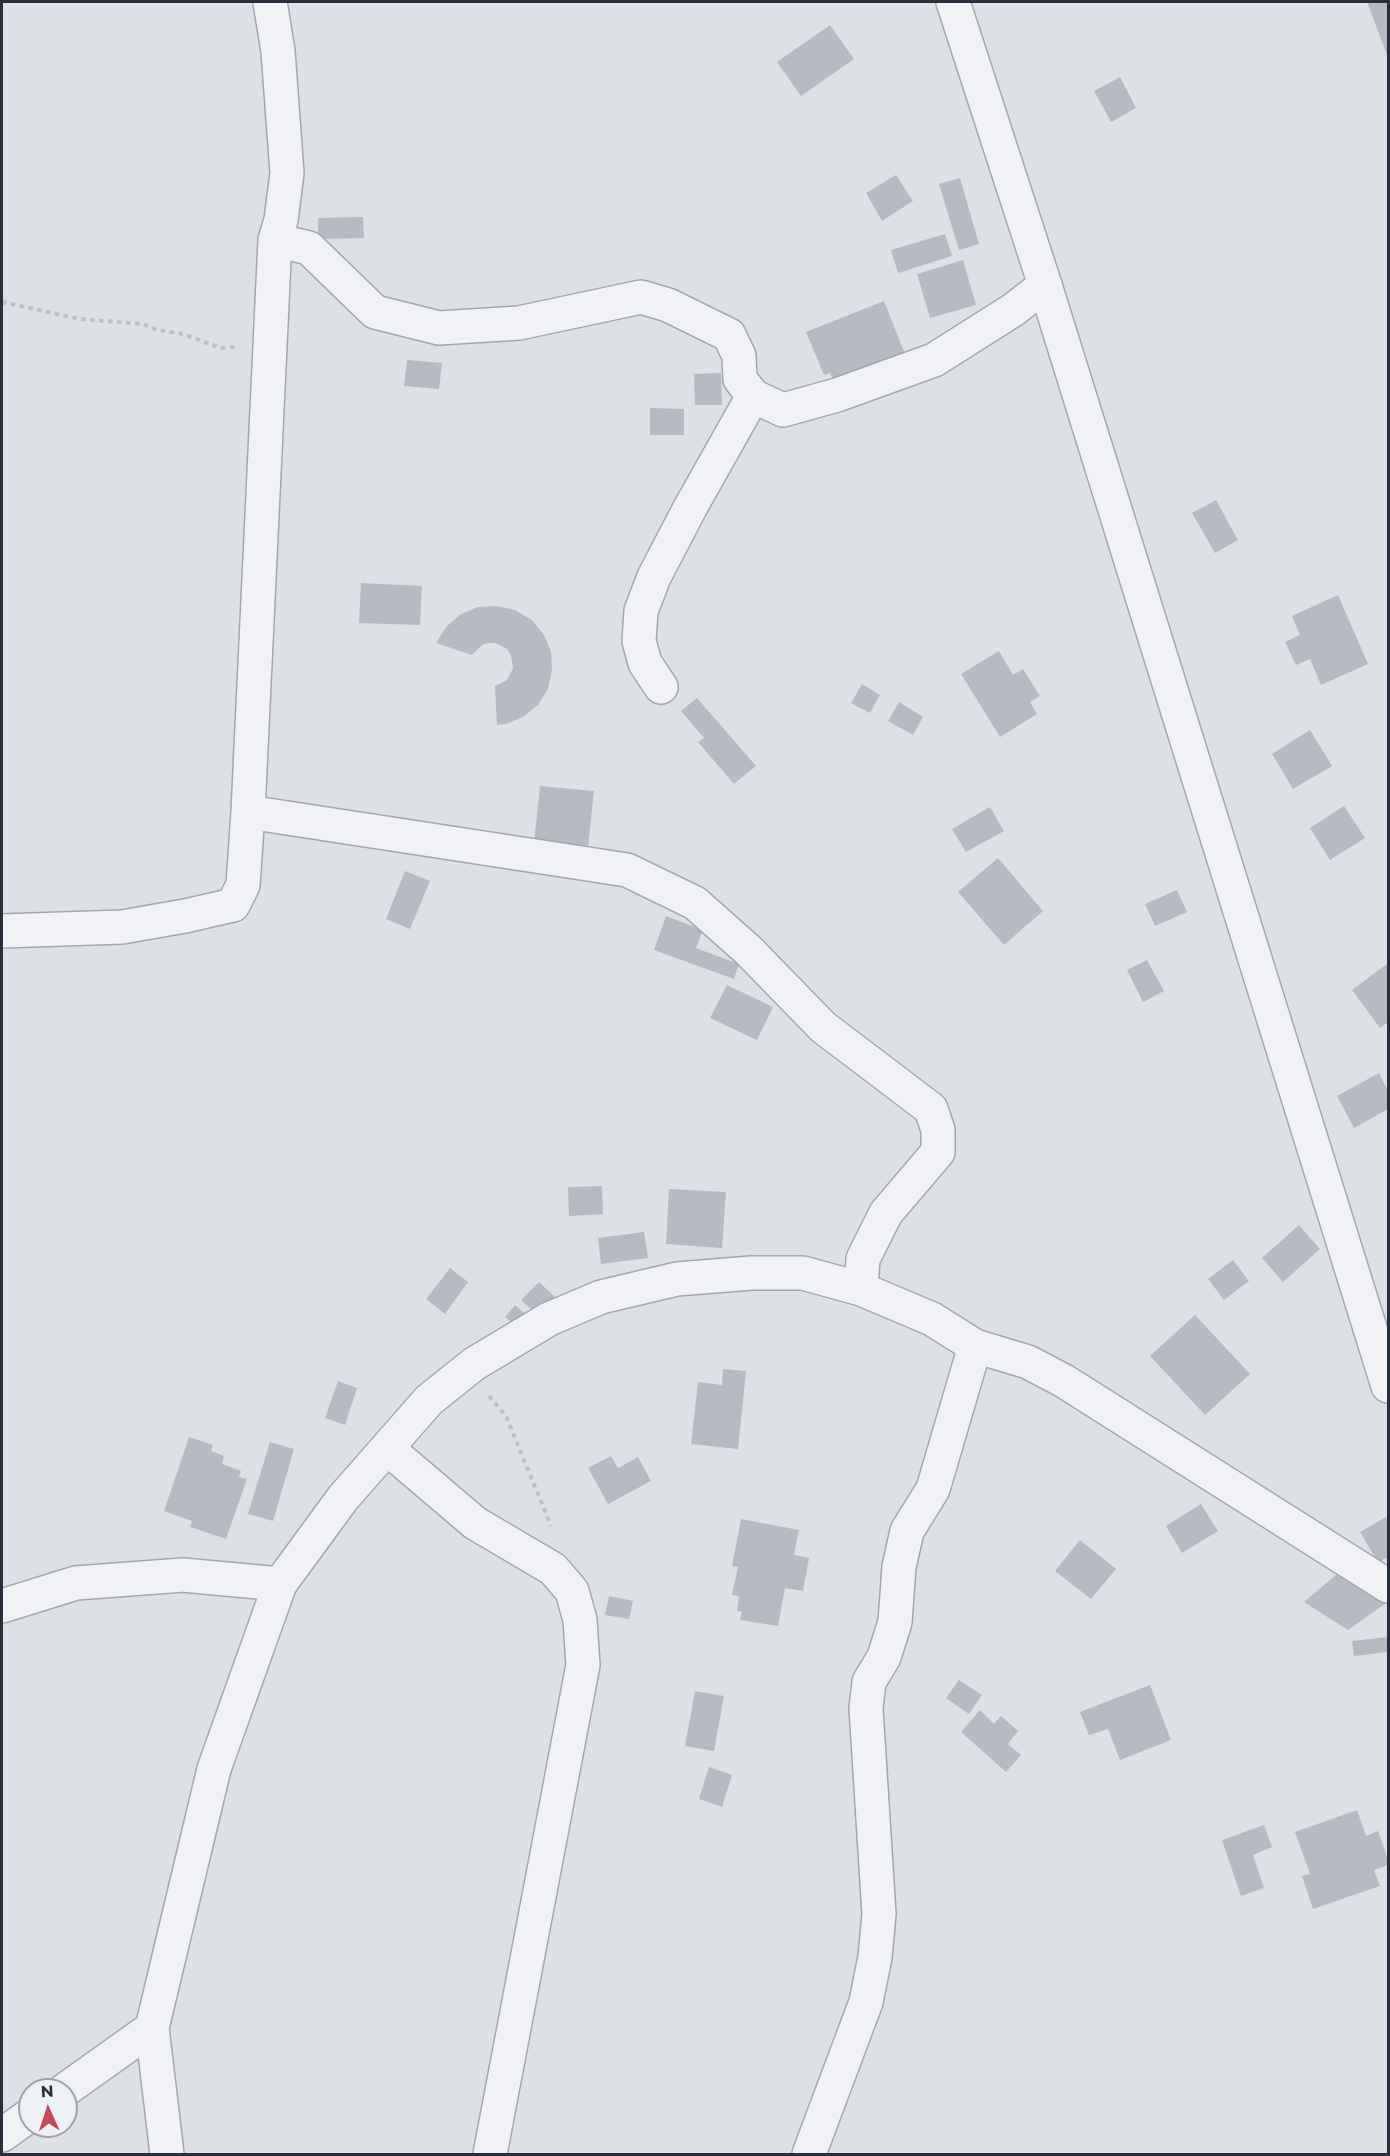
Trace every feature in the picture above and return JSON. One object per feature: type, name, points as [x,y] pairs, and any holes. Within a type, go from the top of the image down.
[{"type":"street","points":[[2,931],[122,927],[202,913],[233,905],[243,885],[275,240],[281,220],[287,174],[278,51],[270,2]]},
{"type":"street","points":[[953,2],[1045,285],[1389,1386]]},
{"type":"street","points":[[275,240],[309,248],[375,312],[439,328],[519,323],[641,297],[668,305],[729,335],[739,356],[740,379],[753,396],[783,410],[837,395],[934,360],[1012,310],[1045,285]]},
{"type":"street","points":[[661,687],[645,663],[639,641],[641,611],[654,577],[753,396]]},
{"type":"street","points":[[248,812],[627,870],[695,903],[748,950],[823,1027],[931,1109],[938,1130],[938,1152],[886,1213],[864,1259],[861,1289]]},
{"type":"street","points":[[167,2154],[152,2028],[214,1769],[280,1584],[343,1497],[388,1449],[429,1400],[474,1364],[549,1319],[601,1297],[677,1280],[751,1273],[803,1274],[861,1289],[932,1319],[975,1346],[1028,1362],[1064,1381],[1389,1586]]},
{"type":"street","points":[[809,2154],[866,2002],[875,1957],[879,1914],[866,1708],[869,1682],[884,1657],[895,1622],[899,1567],[907,1531],[933,1489],[975,1346]]},
{"type":"street","points":[[388,1449],[475,1523],[553,1569],[572,1591],[580,1620],[583,1665],[490,2154]]},
{"type":"street","points":[[2,1606],[76,1583],[183,1575],[280,1584]]},
{"type":"street","points":[[78,2081],[152,2028]]},
{"type":"street","points":[[2,2135],[18,2124]]},
{"type":"path","points":[[2,302],[80,318],[143,324],[157,330],[183,334],[221,348],[270,344]]},
{"type":"path","points":[[474,1364],[490,1398],[506,1416],[527,1470],[543,1503],[553,1532],[553,1569]]},
{"type":"building","points":[[1367,2],[1388,2],[1388,58]]},
{"type":"building","points":[[830,25],[854,59],[801,96],[777,62]]},
{"type":"building","points":[[1120,77],[1136,108],[1111,122],[1094,91]]},
{"type":"building","points":[[896,175],[913,201],[882,221],[866,193]]},
{"type":"building","points":[[960,178],[979,244],[959,250],[939,184]]},
{"type":"building","points":[[363,217],[364,238],[318,239],[318,218]]},
{"type":"building","points":[[945,234],[952,256],[898,273],[891,250]]},
{"type":"building","points":[[963,260],[976,305],[930,318],[917,274]]},
{"type":"building","points":[[884,301],[907,359],[834,381],[830,373],[824,375],[806,332]]},
{"type":"building","points":[[407,360],[442,363],[439,389],[404,386]]},
{"type":"building","points":[[721,373],[722,405],[695,405],[694,374]]},
{"type":"building","points":[[650,408],[684,409],[684,435],[650,435]]},
{"type":"building","points":[[1216,500],[1238,540],[1215,553],[1192,513]]},
{"type":"building","points":[[361,583],[422,586],[420,625],[359,623]]},
{"type":"building","points":[[1338,595],[1368,664],[1321,685],[1310,659],[1296,665],[1285,642],[1300,635],[1292,616]]},
{"type":"building","points":[[497,606],[515,610],[532,620],[544,635],[551,652],[552,670],[548,689],[538,705],[523,717],[497,725],[495,686],[507,680],[513,668],[511,655],[507,649],[495,643],[488,643],[482,645],[472,655],[436,643],[446,627],[461,614],[478,607]]},
{"type":"building","points":[[999,651],[1013,675],[1023,669],[1040,696],[1030,702],[1037,714],[1000,737],[961,674]]},
{"type":"building","points":[[862,684],[880,695],[870,713],[851,703]]},
{"type":"building","points":[[697,698],[756,766],[734,784],[698,742],[704,738],[681,711]]},
{"type":"building","points":[[899,702],[923,717],[913,735],[888,721]]},
{"type":"building","points":[[1310,730],[1332,766],[1293,789],[1272,754]]},
{"type":"building","points":[[540,786],[594,791],[588,848],[534,843]]},
{"type":"building","points":[[1344,806],[1365,838],[1330,860],[1310,828]]},
{"type":"building","points":[[990,807],[1004,831],[966,852],[952,829]]},
{"type":"building","points":[[998,858],[1043,911],[1004,945],[958,892]]},
{"type":"building","points":[[405,871],[430,881],[410,929],[386,919]]},
{"type":"building","points":[[1177,890],[1187,912],[1155,926],[1145,904]]},
{"type":"building","points":[[666,916],[703,930],[696,948],[739,964],[734,979],[654,950]]},
{"type":"building","points":[[1147,960],[1164,991],[1143,1002],[1127,970]]},
{"type":"building","points":[[1388,963],[1388,1022],[1380,1028],[1352,990]]},
{"type":"building","points":[[727,985],[773,1007],[757,1040],[710,1018]]},
{"type":"building","points":[[1379,1073],[1388,1091],[1388,1109],[1354,1128],[1337,1096]]},
{"type":"building","points":[[602,1186],[603,1214],[569,1216],[568,1187]]},
{"type":"building","points":[[669,1189],[726,1192],[722,1248],[666,1244]]},
{"type":"building","points":[[1299,1225],[1320,1249],[1283,1282],[1262,1258]]},
{"type":"building","points":[[644,1232],[648,1258],[601,1264],[598,1238]]},
{"type":"building","points":[[1233,1260],[1249,1281],[1224,1300],[1208,1279]]},
{"type":"building","points":[[450,1268],[468,1282],[445,1314],[426,1299]]},
{"type":"building","points":[[539,1282],[556,1298],[538,1316],[521,1300]]},
{"type":"building","points":[[515,1305],[533,1321],[523,1332],[505,1317]]},
{"type":"building","points":[[1195,1315],[1250,1374],[1205,1415],[1150,1356]]},
{"type":"building","points":[[723,1369],[746,1371],[738,1449],[691,1444],[698,1382],[722,1385]]},
{"type":"building","points":[[338,1381],[357,1388],[345,1425],[325,1418]]},
{"type":"building","points":[[189,1437],[213,1445],[211,1451],[224,1456],[222,1464],[241,1471],[239,1477],[247,1479],[226,1539],[190,1527],[192,1521],[164,1511]]},
{"type":"building","points":[[270,1442],[294,1449],[273,1521],[248,1514]]},
{"type":"building","points":[[611,1456],[618,1468],[638,1457],[651,1481],[608,1504],[588,1468]]},
{"type":"building","points":[[1201,1504],[1218,1531],[1182,1553],[1166,1526]]},
{"type":"building","points":[[1386,1517],[1388,1557],[1378,1562],[1360,1532]]},
{"type":"building","points":[[741,1519],[799,1530],[794,1555],[809,1558],[803,1591],[785,1588],[778,1626],[740,1620],[742,1612],[737,1611],[739,1596],[732,1595],[738,1567],[732,1566]]},
{"type":"building","points":[[1080,1540],[1116,1569],[1091,1599],[1055,1571]]},
{"type":"building","points":[[1337,1574],[1386,1603],[1348,1630],[1304,1602]]},
{"type":"building","points":[[609,1596],[633,1601],[629,1619],[605,1615]]},
{"type":"building","points":[[1388,1637],[1388,1652],[1354,1656],[1352,1641]]},
{"type":"building","points":[[959,1680],[982,1695],[969,1714],[946,1698]]},
{"type":"building","points":[[1150,1685],[1171,1740],[1120,1760],[1108,1729],[1089,1735],[1080,1712]]},
{"type":"building","points":[[695,1691],[724,1696],[714,1751],[685,1746]]},
{"type":"building","points":[[980,1710],[994,1724],[1001,1716],[1018,1731],[1008,1744],[1021,1755],[1006,1772],[961,1732]]},
{"type":"building","points":[[709,1767],[732,1775],[722,1807],[699,1799]]},
{"type":"building","points":[[1357,1810],[1366,1836],[1378,1831],[1388,1860],[1388,1865],[1374,1870],[1380,1886],[1313,1909],[1302,1876],[1310,1874],[1295,1832]]},
{"type":"building","points":[[1264,1825],[1272,1847],[1253,1855],[1264,1888],[1241,1896],[1222,1840]]}]
